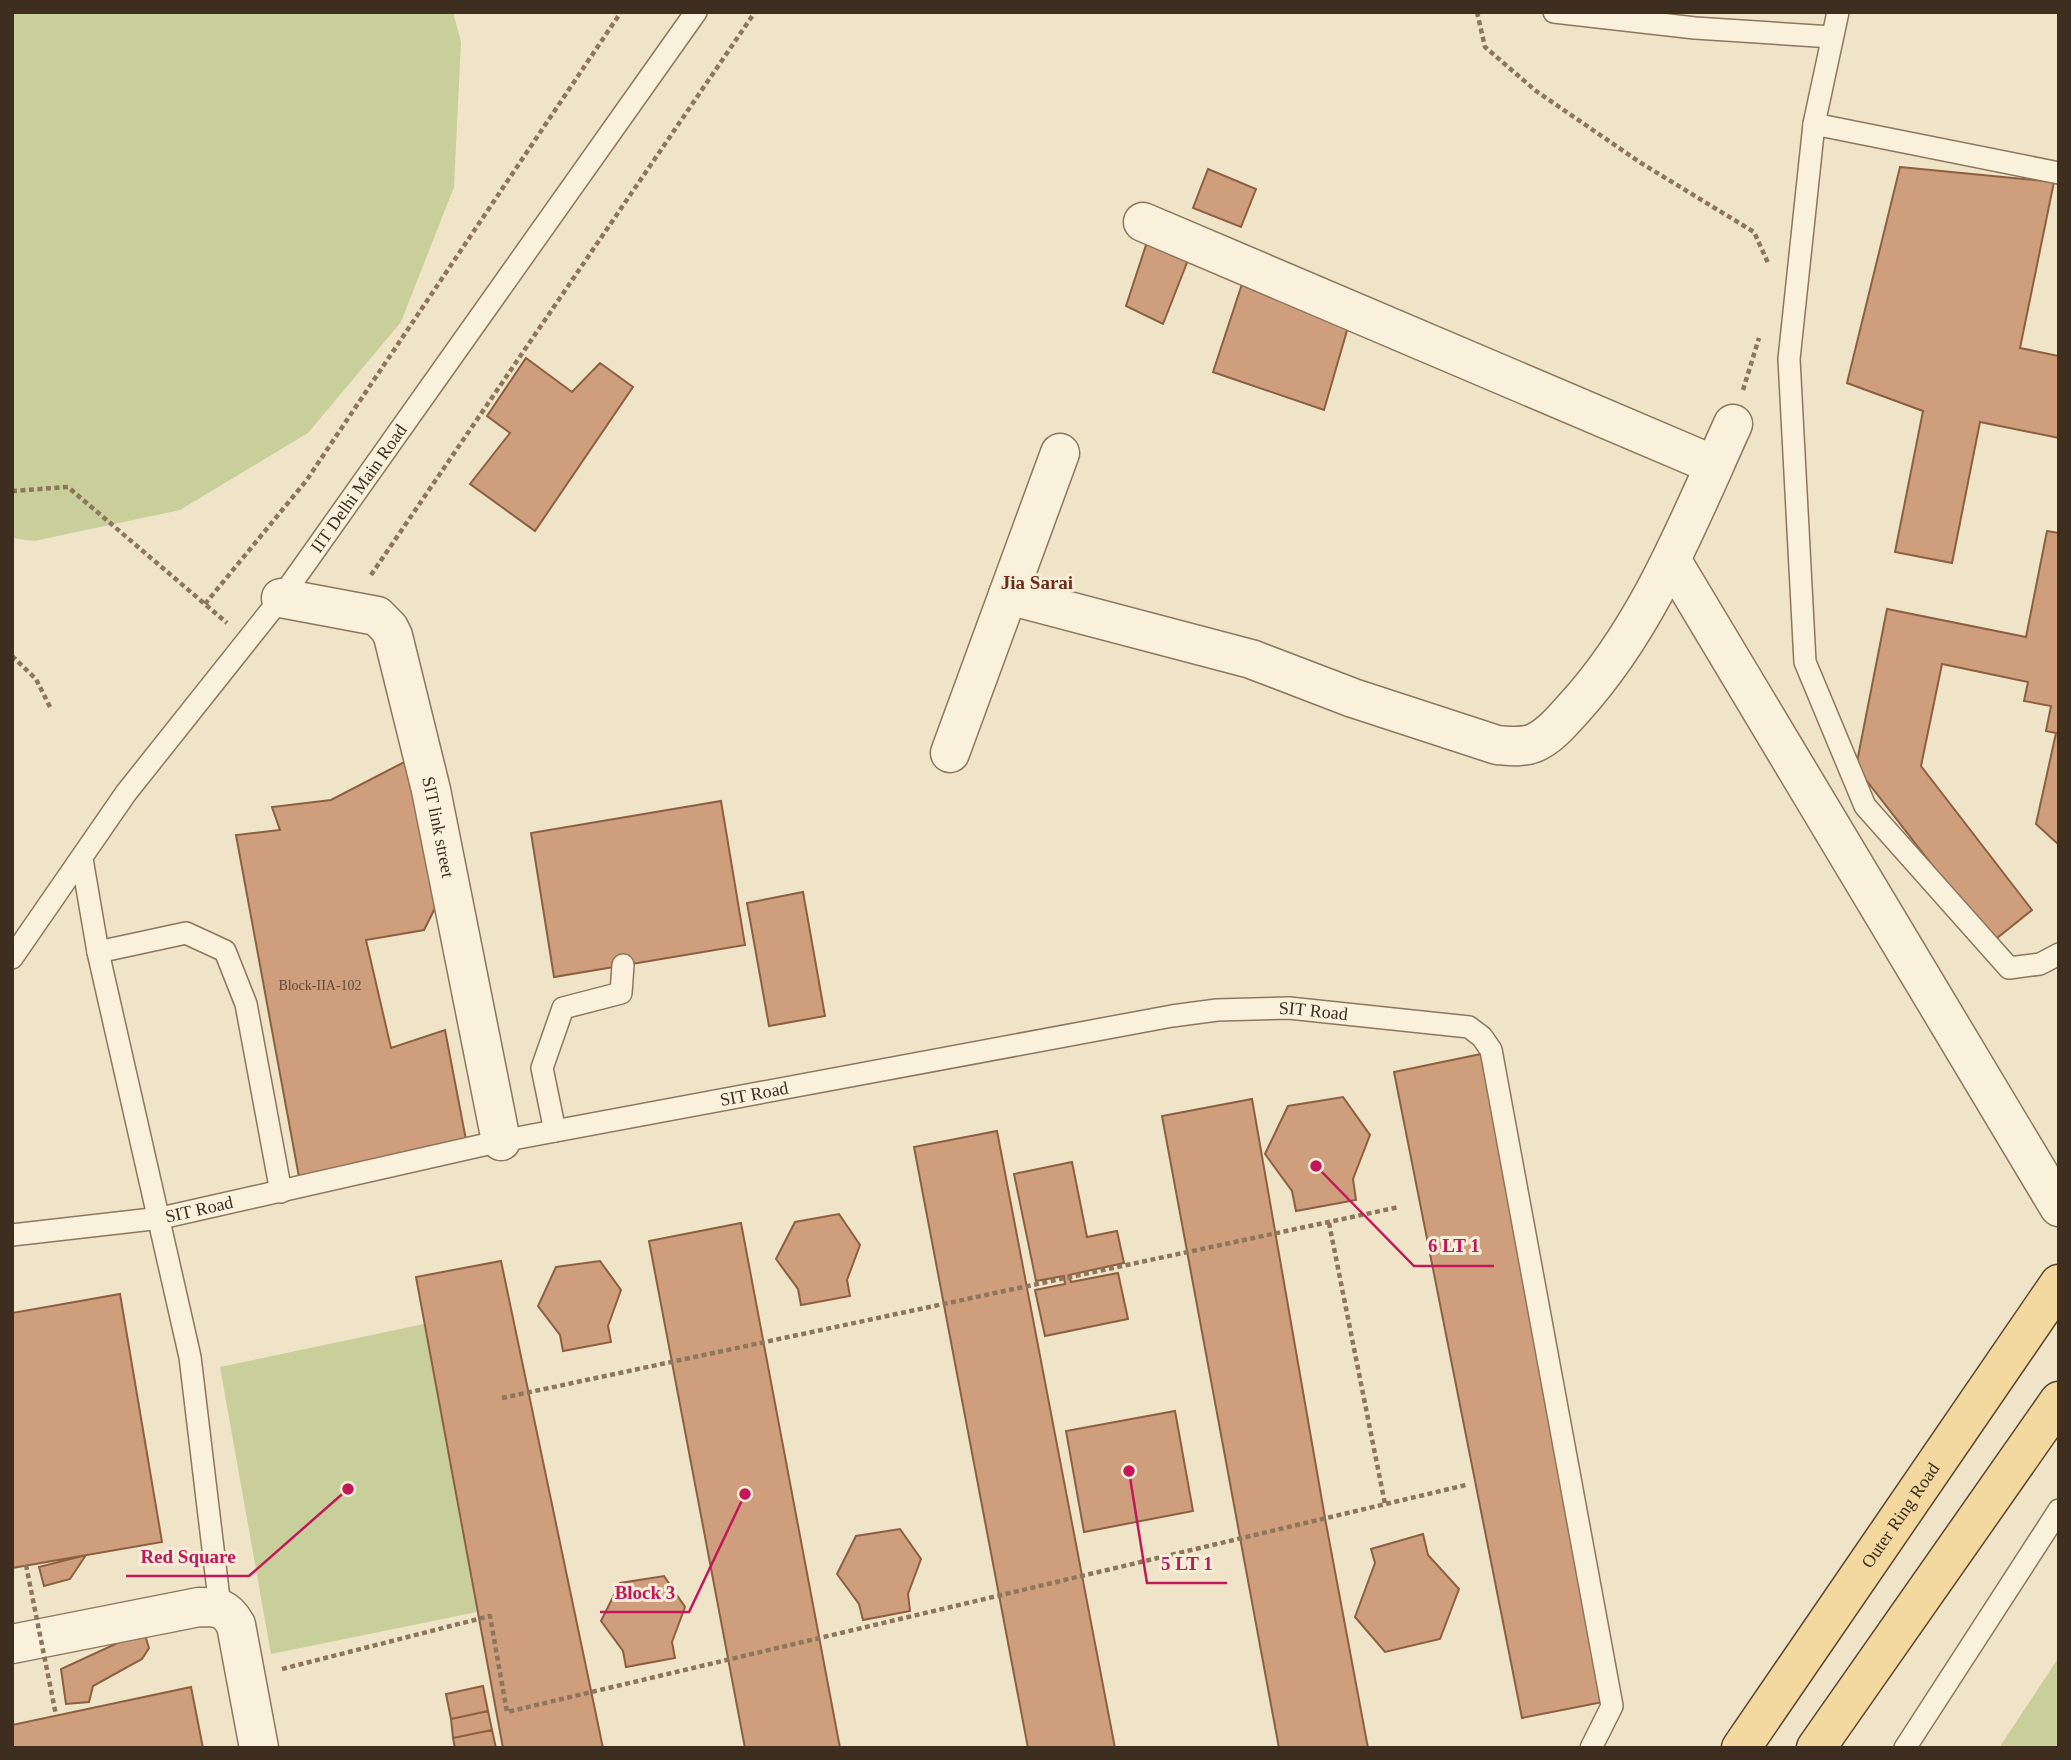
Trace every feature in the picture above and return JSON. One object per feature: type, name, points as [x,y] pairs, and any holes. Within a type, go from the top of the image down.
[{"type":"main road","name":"Outer Ring Road","points":[[1741,1748],[2059,1284]]},
{"type":"main road","points":[[1816,1748],[2059,1401]]},
{"type":"street","points":[[1143,222],[1714,465]]},
{"type":"street","points":[[1008,595],[1251,659],[1353,698],[1484,741],[1522,747],[1536,742],[1557,727],[1605,674],[1672,561],[1732,424]]},
{"type":"street","points":[[950,753],[1060,453]]},
{"type":"street","points":[[1672,561],[2059,1207]]},
{"type":"street","name":"SIT link street","points":[[281,598],[377,616],[393,636],[431,790],[501,1140]]},
{"type":"street","points":[[12,1644],[199,1608],[220,1607],[230,1613],[236,1625],[259,1748]]},
{"type":"lane","name":"IIT Delhi Main Road","points":[[12,958],[126,793],[281,598],[696,12]]},
{"type":"lane","points":[[1554,12],[1695,28],[1832,37]]},
{"type":"lane","points":[[1838,12],[1814,124],[1789,359],[1805,662],[1865,806],[2009,968],[2040,964],[2059,954]]},
{"type":"lane","points":[[1814,124],[2059,173]]},
{"type":"lane","points":[[82,859],[97,952],[190,1357],[220,1607]]},
{"type":"lane","points":[[97,952],[186,933],[225,951],[246,1004],[281,1192]]},
{"type":"lane","points":[[555,1131],[542,1068],[563,1008],[621,993],[623,965]]},
{"type":"lane","name":"SIT Road","points":[[12,1235],[160,1218],[501,1140],[1217,1010],[1289,1008],[1450,1022],[1469,1027],[1482,1037],[1491,1050],[1612,1706],[1591,1748]]},
{"type":"lane","points":[[1905,1748],[2059,1510]]},
{"type":"path","points":[[205,604],[306,481],[621,12]]},
{"type":"path","points":[[347,611],[755,12]]},
{"type":"path","points":[[1478,12],[1485,47],[1536,91],[1641,163],[1754,232],[1773,276]]},
{"type":"path","points":[[1732,424],[1761,334]]},
{"type":"path","points":[[12,491],[68,487],[249,641]]},
{"type":"path","points":[[12,656],[36,679],[50,707]]},
{"type":"path","points":[[502,1398],[1399,1207]]},
{"type":"path","points":[[1329,1223],[1385,1504]]},
{"type":"path","points":[[246,1678],[490,1616],[507,1712],[1466,1485]]},
{"type":"path","points":[[26,1565],[56,1715]]},
{"type":"green space","points":[[12,12],[453,12],[461,42],[454,187],[401,322],[308,433],[180,510],[34,541],[12,538]]},
{"type":"green space","points":[[424,1324],[477,1612],[271,1654],[220,1367]]},
{"type":"green space","points":[[2059,1657],[2059,1748],[1999,1748]]},
{"type":"building","points":[[1900,167],[2054,182],[2020,348],[2059,356],[2059,438],[1980,422],[1952,563],[1895,552],[1923,411],[1847,383]]},
{"type":"building","points":[[1208,169],[1256,189],[1241,227],[1193,208]]},
{"type":"building","points":[[1147,242],[1190,255],[1163,324],[1126,306]]},
{"type":"building","points":[[1243,281],[1348,327],[1324,410],[1213,372]]},
{"type":"building","points":[[526,358],[572,392],[600,363],[633,387],[535,531],[470,484],[510,433],[487,416]]},
{"type":"building","points":[[2047,531],[2059,533],[2059,845],[2036,824],[2056,733],[2046,731],[2051,706],[2024,701],[2028,682],[1942,664],[1921,766],[2032,910],[1992,942],[1856,767],[1887,609],[2026,637]]},
{"type":"building","points":[[414,757],[444,890],[424,930],[366,940],[391,1048],[445,1030],[467,1145],[299,1177],[236,835],[280,830],[272,807],[331,800]]},
{"type":"building","points":[[721,801],[745,945],[554,977],[531,833]]},
{"type":"building","points":[[803,892],[825,1016],[769,1026],[747,903]]},
{"type":"building","points":[[1481,1054],[1608,1701],[1522,1718],[1394,1072]]},
{"type":"building","points":[[1343,1097],[1370,1135],[1353,1179],[1356,1200],[1296,1211],[1292,1191],[1265,1154],[1288,1106]]},
{"type":"building","points":[[1252,1099],[1368,1748],[1279,1748],[1162,1116]]},
{"type":"building","points":[[997,1131],[1115,1748],[1028,1748],[914,1147]]},
{"type":"building","points":[[1072,1162],[1087,1237],[1117,1231],[1124,1263],[1069,1275],[1071,1282],[1118,1273],[1128,1319],[1045,1336],[1035,1290],[1065,1284],[1064,1276],[1036,1281],[1014,1174]]},
{"type":"building","points":[[839,1214],[860,1245],[847,1280],[850,1296],[801,1305],[798,1289],[776,1259],[795,1222]]},
{"type":"building","points":[[741,1223],[840,1748],[745,1748],[649,1241]]},
{"type":"building","points":[[501,1261],[603,1748],[503,1748],[416,1277]]},
{"type":"building","points":[[600,1261],[621,1290],[608,1326],[611,1342],[563,1351],[560,1335],[538,1306],[556,1267]]},
{"type":"building","points":[[120,1294],[162,1542],[12,1568],[12,1313]]},
{"type":"building","points":[[1175,1411],[1193,1511],[1084,1532],[1066,1431]]},
{"type":"building","points":[[900,1529],[921,1559],[908,1594],[910,1611],[863,1620],[859,1604],[837,1574],[856,1536]]},
{"type":"building","points":[[1423,1534],[1428,1555],[1459,1589],[1440,1639],[1385,1652],[1355,1617],[1375,1563],[1371,1549]]},
{"type":"building","points":[[86,1555],[70,1579],[44,1586],[39,1567]]},
{"type":"building","points":[[664,1576],[685,1607],[672,1642],[675,1658],[626,1667],[623,1651],[601,1621],[620,1583]]},
{"type":"building","points":[[145,1635],[149,1648],[142,1659],[93,1686],[89,1702],[66,1704],[61,1669],[124,1640]]},
{"type":"building","points":[[483,1686],[488,1711],[451,1719],[446,1694]]},
{"type":"building","points":[[191,1687],[203,1748],[12,1748],[12,1725]]},
{"type":"building","points":[[191,1687],[203,1748],[12,1748],[12,1725]]},
{"type":"building","points":[[488,1711],[492,1730],[453,1738],[451,1719]]},
{"type":"building","points":[[492,1730],[496,1748],[455,1748],[453,1738]]},
{"type":"place","name":"6 LT 1","points":[[1316,1166]]},
{"type":"place","name":"5 LT 1","points":[[1129,1471]]},
{"type":"place","name":"Red Square","points":[[348,1489]]},
{"type":"place","name":"Block 3","points":[[745,1494]]},
{"type":"district","name":"Jia Sarai","points":[[1037,582]]}]
